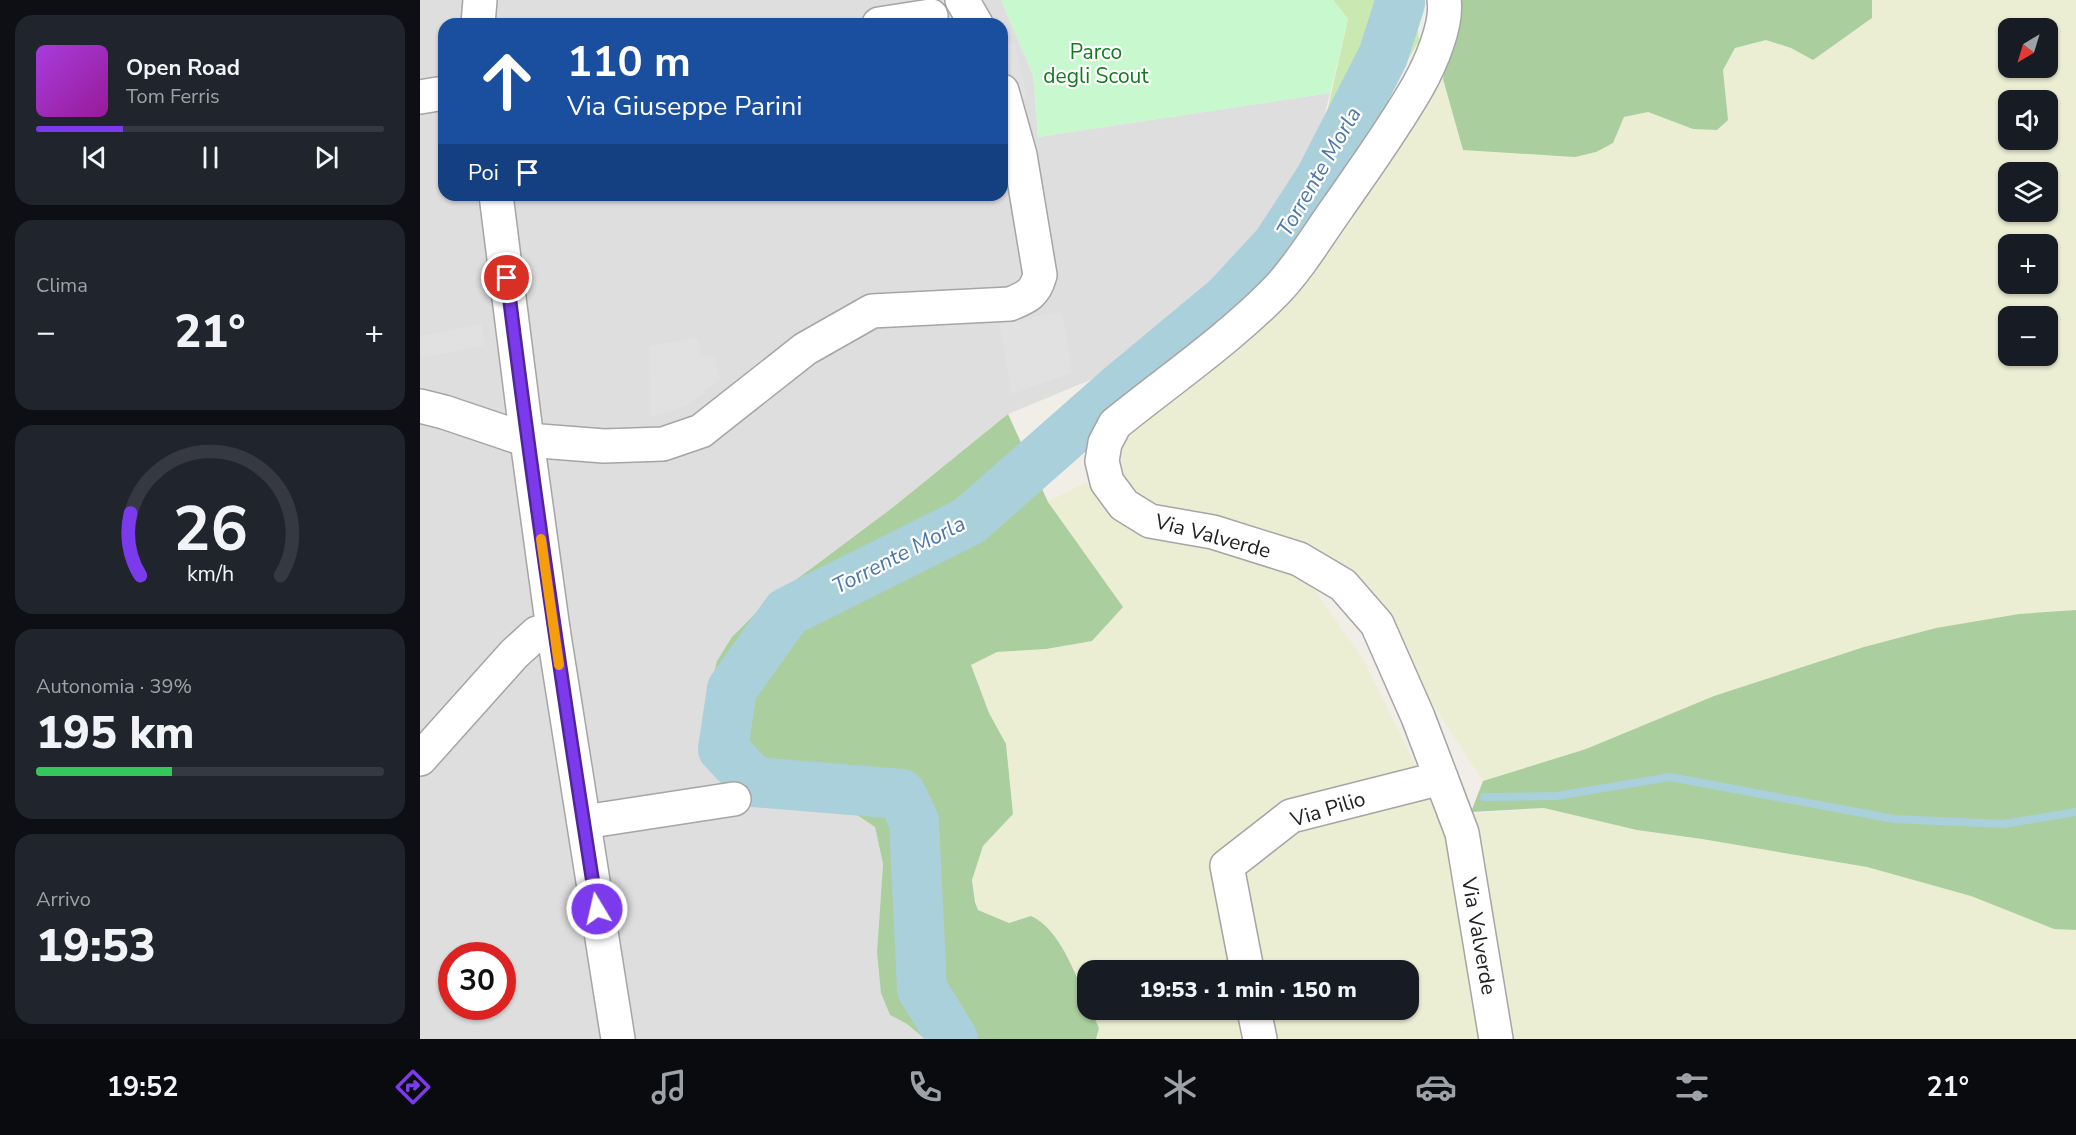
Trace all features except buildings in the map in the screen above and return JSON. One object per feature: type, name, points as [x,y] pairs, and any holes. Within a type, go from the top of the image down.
[{"type":"street","points":[[478,18],[480,0]]},
{"type":"street","points":[[963,0],[973,18]]},
{"type":"street","name":"Via Valverde","points":[[1444,0],[1440,31],[1433,54],[1418,86],[1302,259],[1277,290],[1247,318],[1115,424],[1105,443],[1102,461],[1107,482],[1124,505],[1150,521],[1213,532],[1299,559],[1343,585],[1377,624],[1418,717],[1462,833],[1496,1039]]},
{"type":"street","points":[[918,18],[931,16]]},
{"type":"street","points":[[420,97],[438,94]]},
{"type":"street","points":[[420,406],[527,440],[604,446],[663,444],[701,431],[805,349],[872,311],[1010,304],[1026,298],[1037,288],[1040,275],[1020,155],[1008,112]]},
{"type":"street","points":[[497,201],[553,629],[618,1039]]},
{"type":"street","points":[[420,759],[514,654],[537,633],[553,629]]},
{"type":"street","name":"Via Pilio","points":[[1245,960],[1227,866],[1291,816],[1441,778]]},
{"type":"street","points":[[584,822],[734,799]]},
{"type":"street","points":[[1256,1020],[1260,1039]]},
{"type":"shaded area","points":[[420,0],[1001,0],[1033,75],[1038,137],[1330,93],[1321,129],[1265,230],[1228,267],[1205,302],[1158,344],[1112,371],[1008,414],[892,508],[810,569],[719,747],[720,752],[851,811],[875,827],[883,864],[877,952],[890,1015],[907,1024],[925,1039],[420,1039]]},
{"type":"shaded area","points":[[1008,43],[1014,44],[1027,99],[1017,100],[1008,62]]},
{"type":"shaded area","points":[[1062,312],[1072,373],[1012,394],[999,323]]},
{"type":"shaded area","points":[[481,324],[485,345],[420,358],[420,336]]},
{"type":"shaded area","points":[[699,338],[700,354],[714,357],[720,379],[689,405],[651,417],[649,346]]},
{"type":"green space","name":"Parco degli Scout","points":[[1001,0],[1333,0],[1348,19],[1330,93],[1038,137],[1033,75]]},
{"type":"green space","points":[[1333,0],[1415,0],[1419,41],[1341,172],[1265,230],[1323,130],[1348,19]]},
{"type":"green space","points":[[1456,0],[1872,0],[1872,18],[1813,60],[1791,48],[1766,40],[1735,48],[1723,70],[1728,120],[1717,130],[1693,129],[1648,112],[1624,117],[1613,143],[1596,152],[1575,157],[1463,150],[1443,79]]},
{"type":"green space","points":[[1872,0],[2076,0],[2076,610],[2019,614],[1936,628],[1864,647],[1714,696],[1586,749],[1483,781],[1421,687],[1389,616],[1156,510],[1121,488],[1112,466],[1123,434],[1251,340],[1339,239],[1443,79],[1464,150],[1613,143],[1624,117],[1648,112],[1693,129],[1728,120],[1723,70],[1735,48],[1766,40],[1791,48],[1813,59],[1872,18]]},
{"type":"green space","points":[[1008,414],[1048,502],[1123,607],[1092,641],[1046,649],[997,652],[971,665],[989,713],[1006,744],[1013,814],[983,846],[972,880],[975,902],[978,910],[1009,923],[1031,916],[1050,931],[1065,953],[1077,978],[1077,1020],[1095,1020],[1099,1028],[1096,1039],[925,1039],[907,1024],[890,1015],[881,993],[877,952],[883,864],[875,827],[851,811],[771,792],[737,775],[720,752],[710,725],[709,694],[717,661],[732,637],[769,600],[892,508]]},
{"type":"green space","points":[[1086,482],[1100,501],[1125,523],[1254,559],[1309,582],[1365,662],[1440,816],[1544,808],[1637,830],[1867,867],[1971,896],[2054,929],[2076,930],[2076,1039],[1096,1039],[1099,1028],[1095,1020],[1419,1020],[1419,960],[1077,960],[1077,978],[1068,957],[1031,916],[1009,923],[978,910],[972,880],[983,846],[1013,814],[1006,744],[989,713],[971,665],[997,652],[1046,649],[1092,641],[1123,607],[1048,502]]},
{"type":"green space","points":[[2076,610],[2076,930],[2054,929],[1971,896],[1867,867],[1637,830],[1544,808],[1471,812],[1483,781],[1586,749],[1714,696],[1864,647],[1936,628],[2019,614]]},
{"type":"waterway","name":"Torrente Morla","points":[[953,1039],[922,989],[914,821],[901,794],[754,782],[723,749],[732,689],[787,612],[969,521],[1120,388],[1227,299],[1277,245],[1320,179],[1383,56],[1399,0]]},
{"type":"waterway","points":[[1484,797],[1556,796],[1670,777],[1894,819],[2003,824],[2076,812]]},
{"type":"slow traffic","points":[[541,539],[559,665]]},
{"type":"route","points":[[507,278],[553,629],[597,909]]}]
